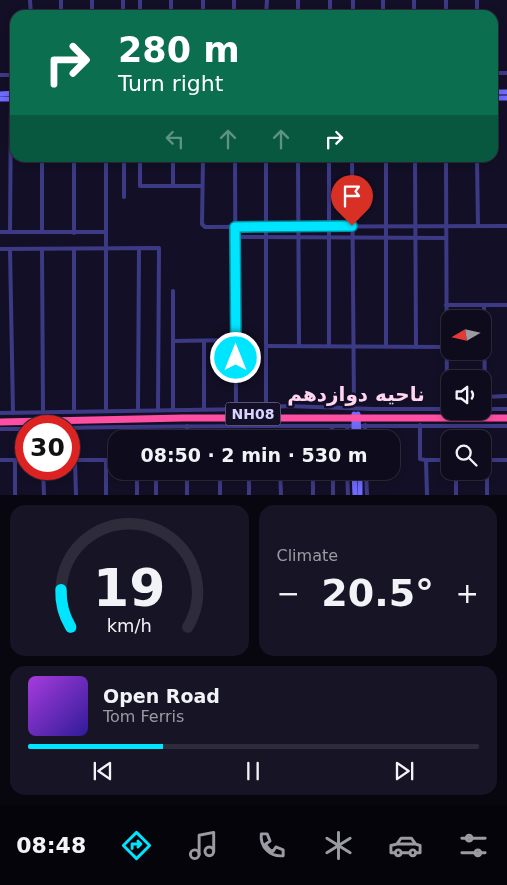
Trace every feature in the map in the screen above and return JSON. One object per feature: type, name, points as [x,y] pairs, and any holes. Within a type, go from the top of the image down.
[{"type":"highway","name":"NH08","points":[[0,418],[135,414],[356,418],[441,411]]},
{"type":"highway","name":"NH08","points":[[491,414],[507,416]]},
{"type":"highway","name":"NH08","points":[[0,422],[507,416]]},
{"type":"main road","points":[[355,430],[356,418]]},
{"type":"main road","points":[[356,418],[358,430]]},
{"type":"main road","points":[[354,480],[355,495]]},
{"type":"main road","points":[[360,480],[360,495]]},
{"type":"street","points":[[10,232],[12,162]]},
{"type":"street","points":[[42,162],[42,232]]},
{"type":"street","points":[[74,162],[74,232]]},
{"type":"street","points":[[106,162],[106,410]]},
{"type":"street","points":[[124,162],[124,197]]},
{"type":"street","points":[[140,162],[140,186],[202,186]]},
{"type":"street","points":[[173,162],[173,186]]},
{"type":"street","points":[[203,162],[203,226],[507,226]]},
{"type":"street","points":[[235,162],[236,409]]},
{"type":"street","points":[[266,162],[266,406]]},
{"type":"street","points":[[298,162],[299,346]]},
{"type":"street","points":[[329,162],[329,346]]},
{"type":"street","points":[[352,162],[353,347],[356,418]]},
{"type":"street","points":[[386,162],[386,346]]},
{"type":"street","points":[[415,162],[417,226],[416,347]]},
{"type":"street","points":[[446,162],[446,310]]},
{"type":"street","points":[[478,162],[478,226]]},
{"type":"street","points":[[0,232],[106,232]]},
{"type":"street","points":[[235,237],[446,238]]},
{"type":"street","points":[[0,249],[158,248],[158,410]]},
{"type":"street","points":[[42,249],[43,412]]},
{"type":"street","points":[[74,249],[74,411]]},
{"type":"street","points":[[138,410],[139,249]]},
{"type":"street","points":[[10,250],[13,413]]},
{"type":"street","points":[[173,291],[173,409]]},
{"type":"street","points":[[484,305],[484,370]]},
{"type":"street","points":[[446,306],[507,305]]},
{"type":"street","points":[[173,341],[236,340]]},
{"type":"street","points":[[204,341],[204,409]]},
{"type":"street","points":[[266,346],[441,347]]},
{"type":"street","points":[[491,397],[507,396]]},
{"type":"street","points":[[0,413],[308,406],[356,418],[366,425],[507,426]]},
{"type":"street","points":[[491,409],[507,409]]},
{"type":"street","points":[[80,428],[347,426],[356,418]]},
{"type":"street","points":[[366,425],[366,430]]},
{"type":"street","points":[[420,425],[420,459],[441,460]]},
{"type":"street","points":[[332,426],[332,430]]},
{"type":"street","points":[[347,426],[347,430]]},
{"type":"street","points":[[0,429],[15,429]]},
{"type":"street","points":[[0,460],[15,460]]},
{"type":"street","points":[[80,460],[106,460],[106,495]]},
{"type":"street","points":[[426,460],[426,495]]},
{"type":"street","points":[[491,460],[507,460]]},
{"type":"street","points":[[15,480],[15,495]]},
{"type":"street","points":[[44,480],[44,495]]},
{"type":"street","points":[[76,480],[76,495]]},
{"type":"street","points":[[137,480],[138,495]]},
{"type":"street","points":[[156,480],[156,495]]},
{"type":"street","points":[[187,480],[187,495]]},
{"type":"street","points":[[220,480],[220,495]]},
{"type":"street","points":[[249,480],[250,495]]},
{"type":"street","points":[[280,480],[280,495]]},
{"type":"street","points":[[313,480],[313,495]]},
{"type":"street","points":[[333,480],[333,495]]},
{"type":"street","points":[[347,480],[348,495]]},
{"type":"street","points":[[366,480],[367,495]]},
{"type":"street","points":[[456,480],[456,495]]},
{"type":"street","points":[[486,480],[487,495]]},
{"type":"district","name":"ناحیه دوازدهم","points":[[356,394]]},
{"type":"route","points":[[236,358],[235,227],[352,226]]}]
